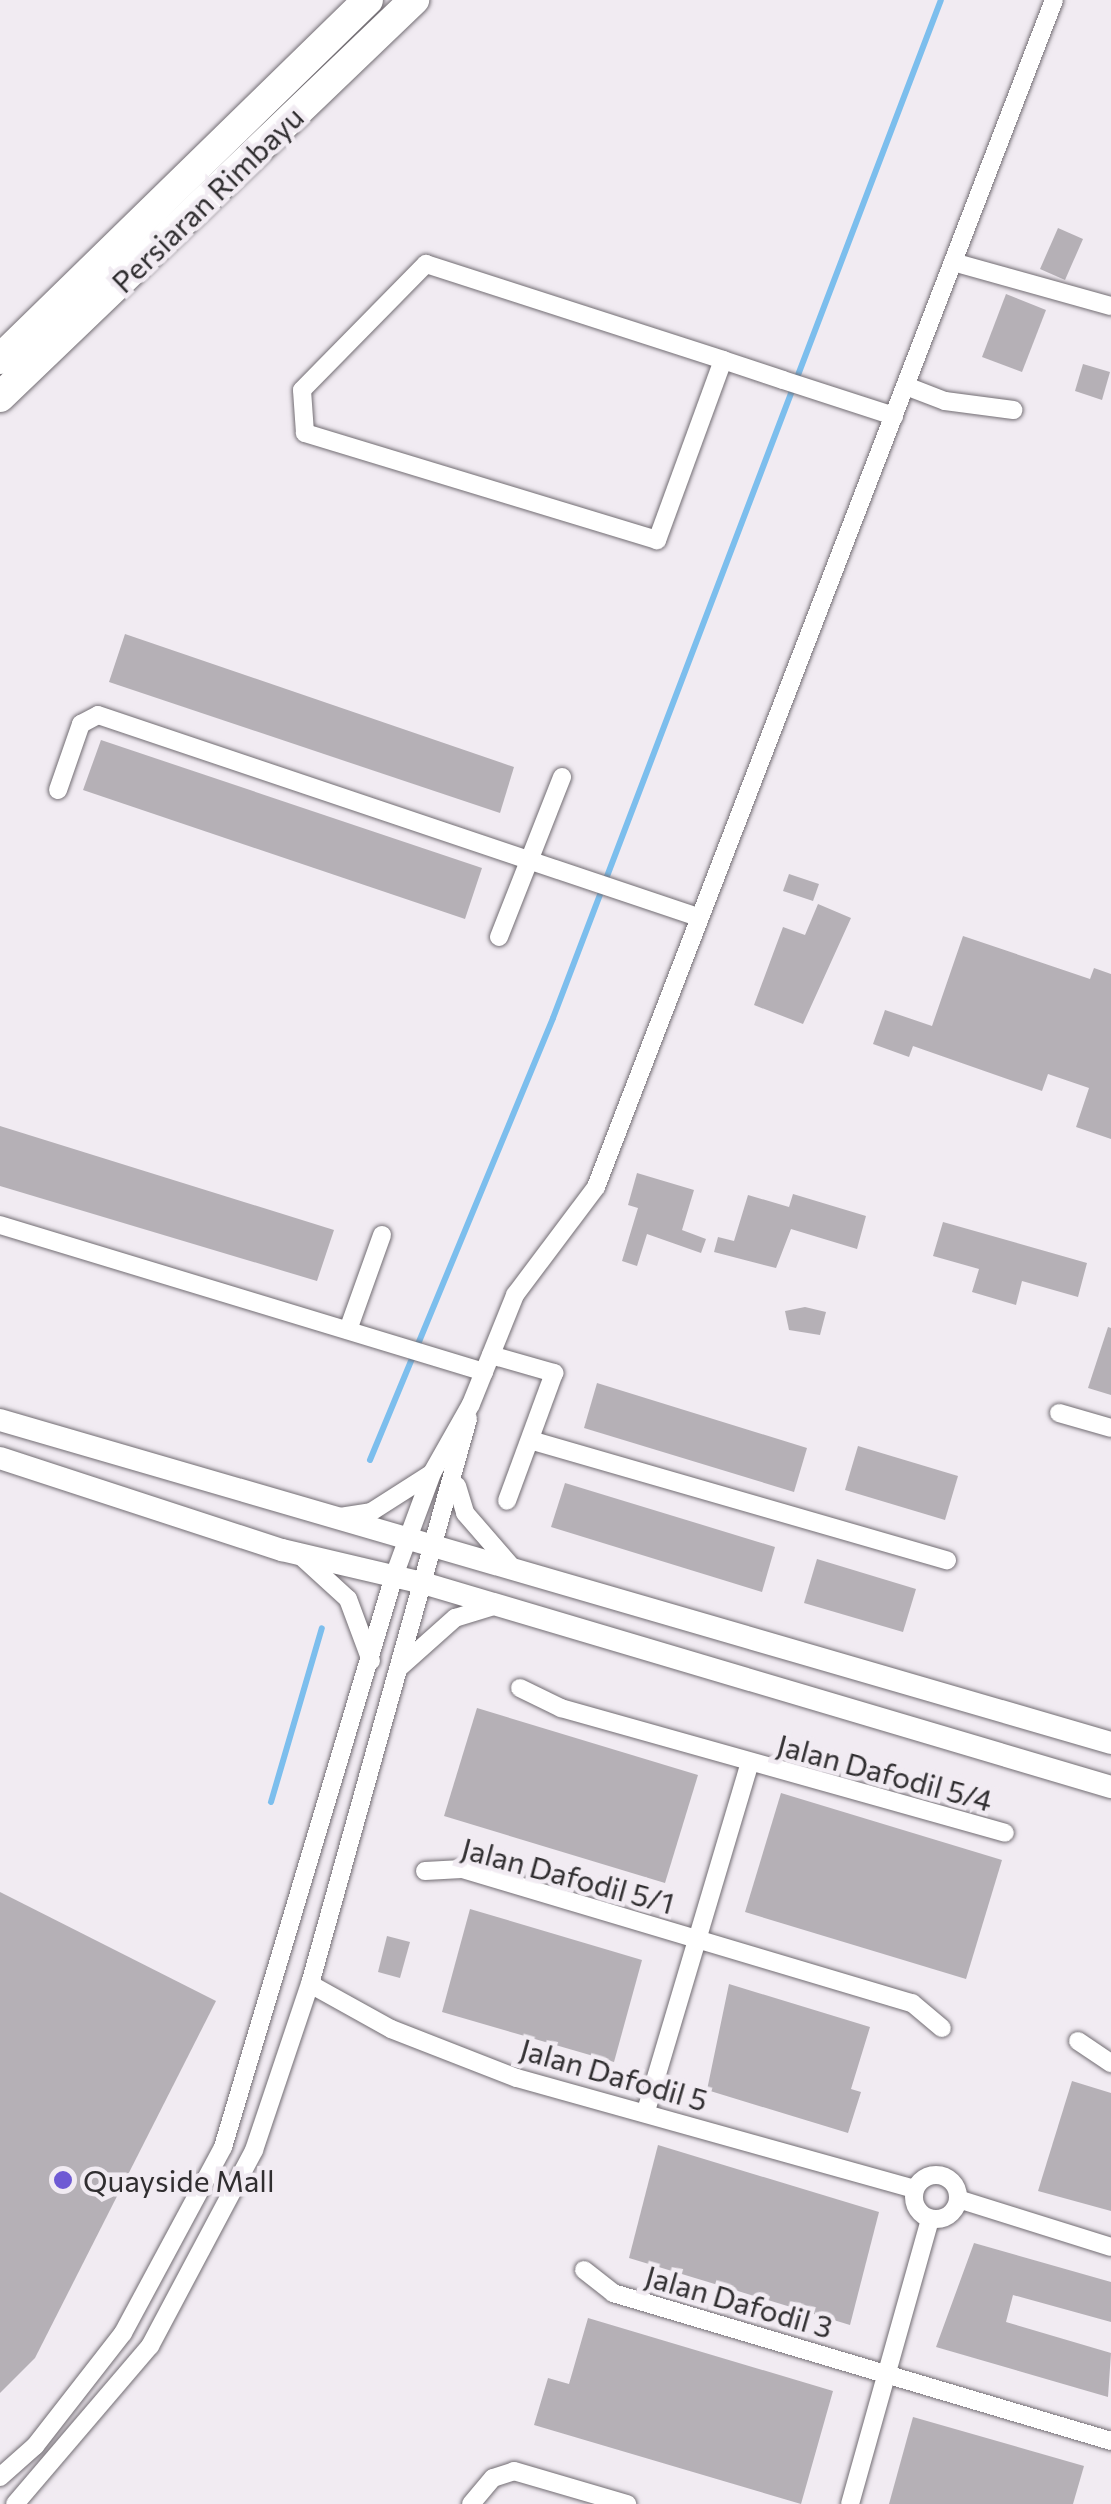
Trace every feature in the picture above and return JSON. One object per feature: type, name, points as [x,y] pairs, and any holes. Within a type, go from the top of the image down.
[{"type":"main road","name":"Persiaran Rimbayu","points":[[0,360],[368,0]]},
{"type":"main road","name":"Persiaran Rimbayu","points":[[0,398],[414,0]]},
{"type":"street","points":[[0,2477],[35,2446],[123,2334],[192,2217],[223,2147],[394,1576],[432,1473],[471,1404],[515,1295],[596,1187],[894,416],[913,387],[952,262],[1054,0]]},
{"type":"street","points":[[952,262],[1111,306]]},
{"type":"street","points":[[723,360],[657,540],[305,434],[302,390],[426,264],[792,382],[894,416]]},
{"type":"street","points":[[913,387],[945,401],[1013,410]]},
{"type":"street","points":[[58,790],[82,724],[93,714],[698,917]]},
{"type":"street","points":[[499,937],[562,777]]},
{"type":"street","points":[[0,1224],[416,1351],[554,1373],[507,1500]]},
{"type":"street","points":[[348,1330],[382,1236]]},
{"type":"street","points":[[14,2504],[113,2396],[184,2292],[254,2150],[310,1984],[423,1583],[456,1481],[471,1404]]},
{"type":"street","points":[[1059,1414],[1111,1428]]},
{"type":"street","points":[[0,1420],[326,1520],[512,1568],[1111,1743]]},
{"type":"street","points":[[530,1440],[948,1560]]},
{"type":"street","points":[[0,1458],[314,1562],[348,1599],[371,1661]]},
{"type":"street","points":[[326,1520],[372,1512],[432,1473]]},
{"type":"street","points":[[456,1481],[465,1512],[512,1568]]},
{"type":"street","points":[[282,1550],[423,1583],[1111,1787]]},
{"type":"street","points":[[399,1668],[455,1618],[494,1606]]},
{"type":"street","name":"Jalan Dafodil 5/4","points":[[520,1688],[561,1708],[1005,1834]]},
{"type":"street","points":[[646,2111],[750,1763]]},
{"type":"street","name":"Jalan Dafodil 5/1","points":[[425,1871],[462,1869],[912,2003],[942,2028]]},
{"type":"street","name":"Jalan Dafodil 5","points":[[310,1984],[391,2029],[516,2078],[646,2111],[915,2189]]},
{"type":"street","points":[[1078,2041],[1111,2063]]},
{"type":"street","points":[[958,2199],[946,2217],[930,2219],[917,2210],[915,2189],[941,2176],[958,2199],[1111,2247]]},
{"type":"street","points":[[850,2504],[930,2219]]},
{"type":"street","name":"Jalan Dafodil 3","points":[[584,2270],[613,2293],[1111,2441]]},
{"type":"street","points":[[471,2504],[493,2478],[514,2471],[627,2504]]},
{"type":"building","points":[[1058,228],[1083,239],[1065,280],[1040,269]]},
{"type":"building","points":[[1006,294],[1046,310],[1022,372],[982,357]]},
{"type":"building","points":[[1083,364],[1110,372],[1102,400],[1075,391]]},
{"type":"building","points":[[125,634],[514,767],[500,813],[109,682]]},
{"type":"building","points":[[101,740],[482,868],[465,919],[83,790]]},
{"type":"building","points":[[789,874],[819,884],[813,901],[783,891]]},
{"type":"building","points":[[818,904],[851,918],[803,1024],[754,1005],[783,927],[805,935]]},
{"type":"building","points":[[963,936],[1090,979],[1094,968],[1111,974],[1111,1139],[1076,1127],[1089,1088],[1048,1074],[1042,1091],[913,1046],[909,1057],[873,1044],[885,1010],[932,1026]]},
{"type":"building","points":[[0,1126],[334,1230],[317,1281],[0,1186]]},
{"type":"building","points":[[637,1173],[694,1190],[682,1230],[706,1239],[701,1253],[647,1234],[637,1266],[622,1261],[638,1208],[628,1205]]},
{"type":"building","points":[[793,1194],[866,1216],[857,1249],[791,1229],[776,1268],[714,1252],[718,1237],[734,1241],[748,1195],[789,1207]]},
{"type":"building","points":[[943,1222],[1087,1263],[1078,1297],[1022,1281],[1016,1305],[972,1292],[979,1269],[933,1256]]},
{"type":"building","points":[[805,1307],[826,1312],[820,1335],[789,1330],[785,1311]]},
{"type":"building","points":[[1108,1327],[1111,1328],[1111,1395],[1088,1388]]},
{"type":"building","points":[[597,1383],[807,1448],[794,1492],[584,1428]]},
{"type":"building","points":[[858,1446],[958,1476],[945,1520],[845,1490]]},
{"type":"building","points":[[565,1483],[775,1547],[762,1592],[551,1527]]},
{"type":"building","points":[[817,1559],[916,1589],[903,1632],[804,1603]]},
{"type":"building","points":[[477,1708],[698,1775],[665,1883],[444,1816]]},
{"type":"building","points":[[781,1793],[1002,1860],[966,1979],[745,1912]]},
{"type":"building","name":"Quayside Mall","points":[[0,1892],[216,2001],[35,2358],[0,2393]]},
{"type":"building","points":[[470,1909],[642,1960],[614,2062],[442,2012]]},
{"type":"building","points":[[387,1936],[410,1942],[400,1978],[378,1972]]},
{"type":"building","points":[[729,1984],[870,2027],[851,2089],[861,2092],[848,2133],[707,2090]]},
{"type":"building","points":[[1072,2081],[1111,2093],[1111,2211],[1038,2191]]},
{"type":"building","points":[[658,2145],[879,2212],[850,2325],[629,2258]]},
{"type":"building","points":[[974,2243],[1111,2282],[1111,2322],[1013,2295],[1006,2322],[1111,2353],[1108,2397],[936,2347]]},
{"type":"building","points":[[588,2318],[833,2391],[801,2504],[534,2425],[548,2378],[569,2384]]},
{"type":"building","points":[[913,2417],[1084,2466],[1073,2504],[889,2504]]},
{"type":"waterway","points":[[370,1460],[553,1018],[941,0]]},
{"type":"waterway","points":[[271,1802],[322,1628]]},
{"type":"place","name":"Quayside Mall","points":[[63,2180]]}]
